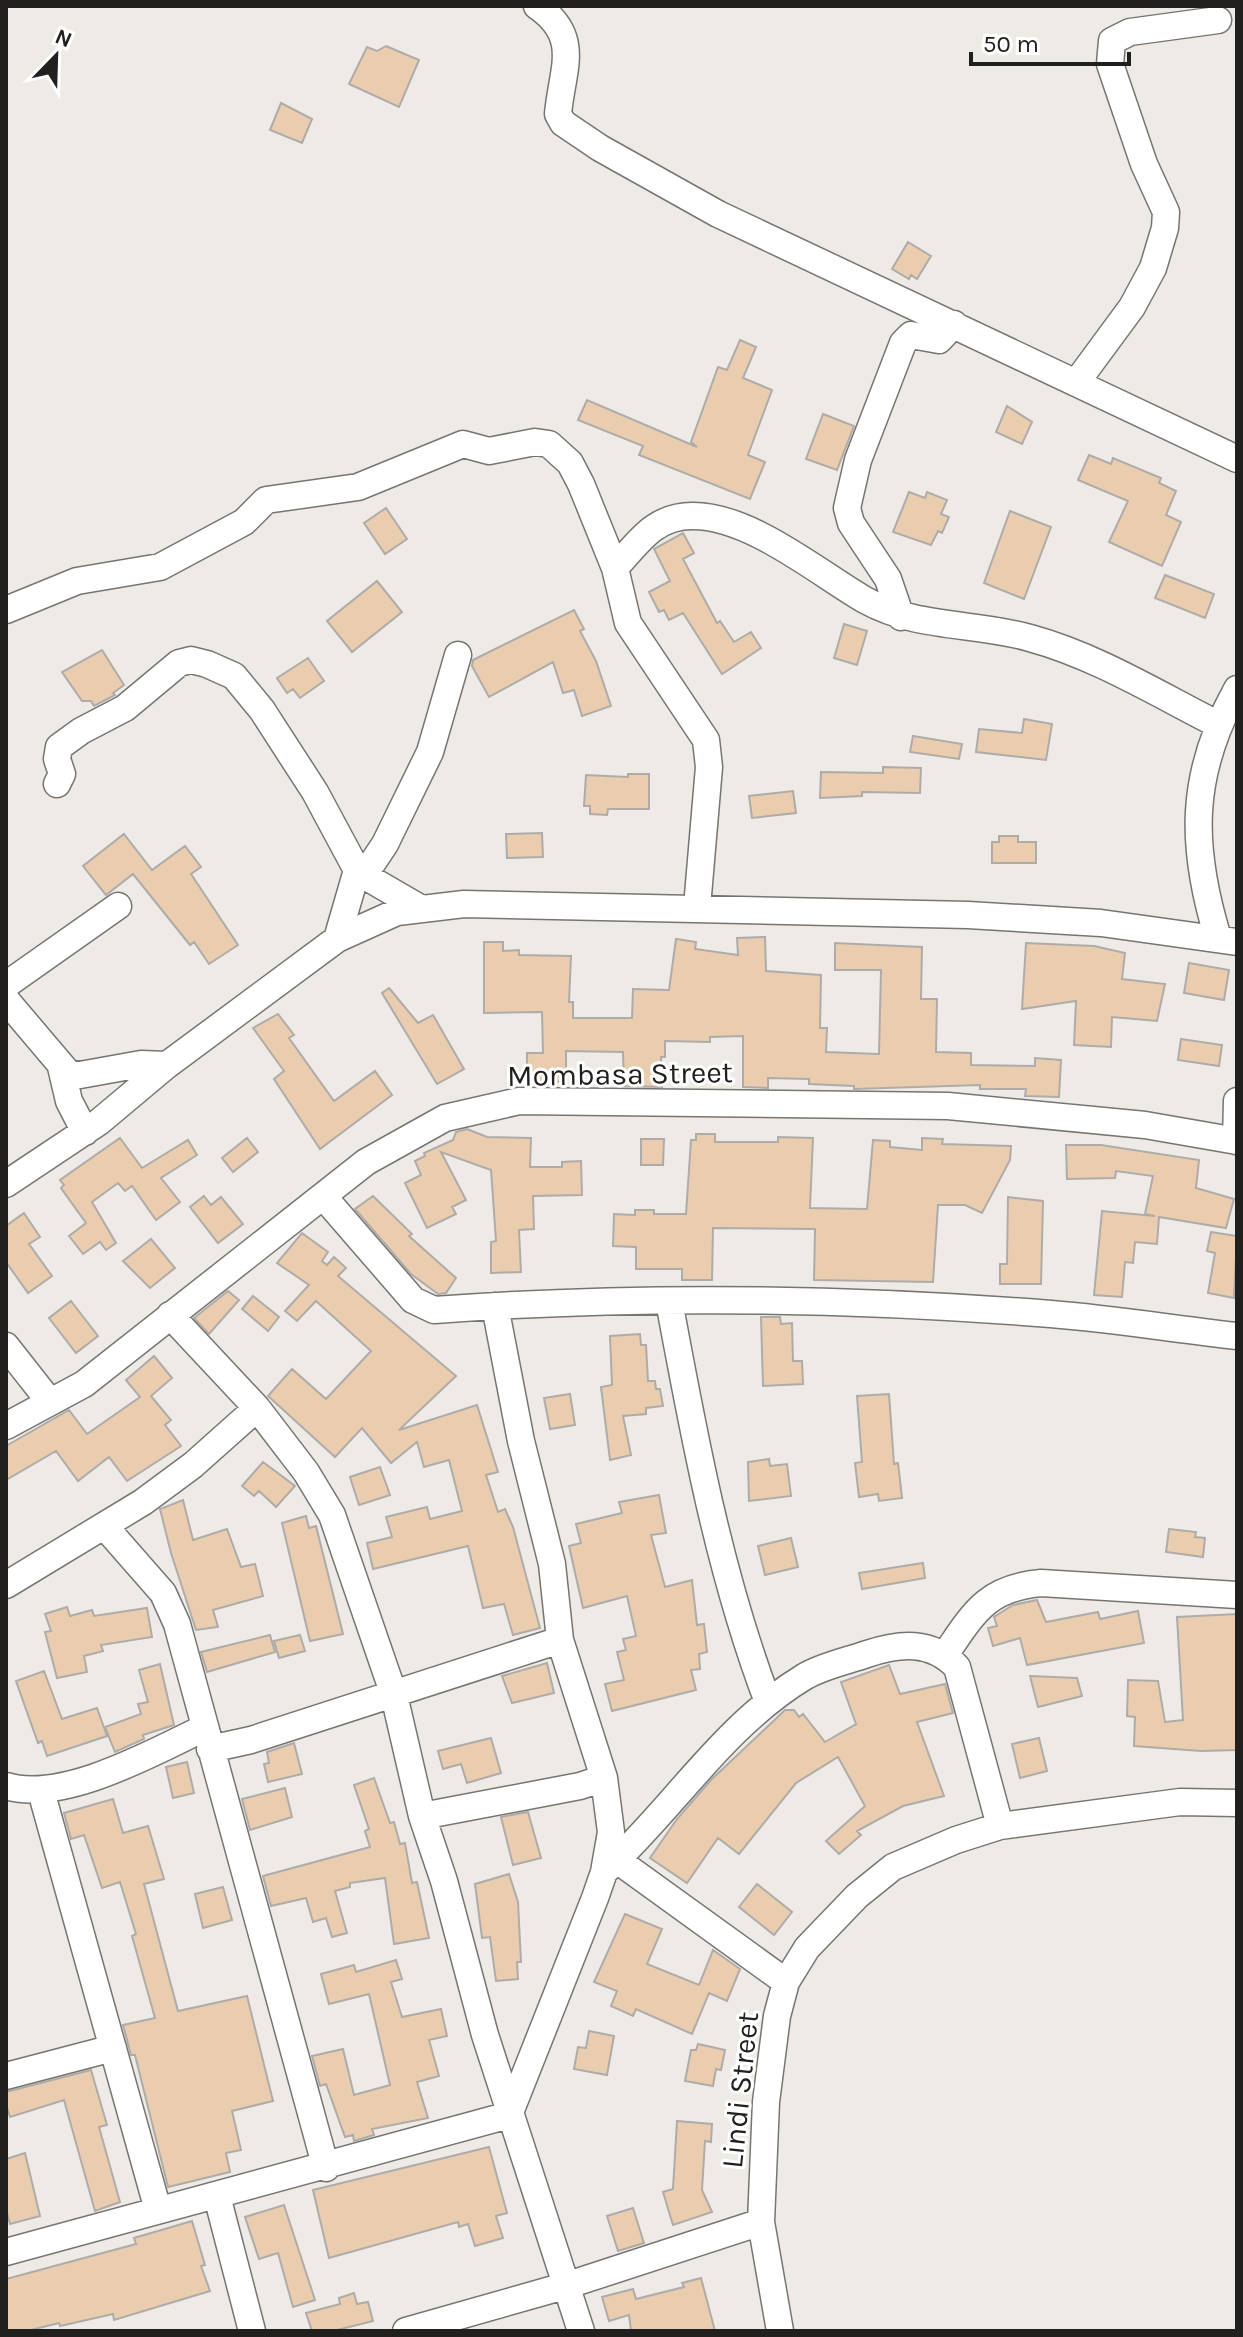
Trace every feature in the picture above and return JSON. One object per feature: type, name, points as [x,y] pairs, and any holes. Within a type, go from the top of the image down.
[{"type":"street","points":[[537,6],[555,19],[567,47],[558,114],[563,123],[600,148],[718,214],[1237,459]]},
{"type":"street","points":[[1076,383],[1132,307],[1153,268],[1165,228],[1166,212],[1144,164],[1131,117],[1110,64],[1112,41],[1130,32],[1218,20]]},
{"type":"street","points":[[901,617],[888,579],[851,523],[847,508],[858,460],[903,343],[911,335],[939,340],[954,324]]},
{"type":"street","points":[[6,610],[77,581],[160,567],[244,522],[266,500],[358,487],[463,444],[489,451],[543,442],[557,449],[581,484],[615,568],[628,623],[706,740],[709,767],[697,907]]},
{"type":"street","points":[[615,568],[654,525],[664,520],[694,515],[770,540],[864,599],[901,617],[923,623],[981,627],[1032,638],[1102,666],[1217,724]]},
{"type":"street","points":[[337,939],[358,872],[380,853],[408,801],[437,732],[458,655]]},
{"type":"street","points":[[57,784],[62,774],[57,759],[59,747],[81,731],[125,708],[179,663],[191,660],[207,664],[234,676],[262,710],[315,792],[358,872],[420,908]]},
{"type":"street","points":[[1228,940],[1201,882],[1198,831],[1200,788],[1217,724],[1237,689]]},
{"type":"street","points":[[6,1184],[85,1132],[167,1065],[337,939],[377,919],[420,908],[464,904],[968,915],[1101,923],[1228,940]]},
{"type":"street","points":[[6,985],[118,906]]},
{"type":"street","points":[[6,1000],[68,1073],[80,1075],[127,1065],[167,1065]]},
{"type":"street","points":[[61,1067],[69,1101],[85,1132]]},
{"type":"street","name":"Mombasa Street","points":[[6,1426],[84,1384],[366,1162],[445,1118],[519,1101],[948,1106],[1145,1125],[1237,1141]]},
{"type":"street","points":[[1237,1101],[1237,1141]]},
{"type":"street","points":[[323,1196],[420,1305],[434,1310],[669,1301],[1052,1314],[1237,1336]]},
{"type":"street","points":[[669,1301],[696,1446],[735,1610],[768,1702]]},
{"type":"street","points":[[495,1306],[521,1441],[552,1564],[560,1640],[604,1778],[611,1832],[611,1866],[509,2115]]},
{"type":"street","points":[[170,1315],[257,1408],[306,1472],[332,1515],[394,1695],[422,1816],[444,1881],[509,2115],[524,2147],[581,2331]]},
{"type":"street","points":[[6,1346],[50,1402]]},
{"type":"street","points":[[6,1585],[106,1528],[193,1465],[257,1408]]},
{"type":"street","points":[[106,1528],[163,1593],[177,1624],[326,2168]]},
{"type":"street","points":[[945,1655],[976,1610],[992,1595],[1019,1585],[1041,1583],[1237,1595]]},
{"type":"street","points":[[6,1786],[41,1791],[207,1738],[251,1740],[560,1640]]},
{"type":"street","points":[[611,1866],[645,1834],[715,1749],[768,1702],[807,1675],[898,1644],[945,1655],[957,1667],[1000,1826]]},
{"type":"street","points":[[422,1816],[580,1786],[604,1778]]},
{"type":"street","points":[[41,1791],[158,2210]]},
{"type":"street","name":"Lindi Street","points":[[780,2331],[761,2222],[766,2102],[777,2016],[786,1982],[807,1948],[857,1896],[893,1867],[1000,1826],[1180,1802],[1237,1803]]},
{"type":"street","points":[[611,1866],[786,1982]]},
{"type":"street","points":[[6,2076],[113,2048]]},
{"type":"street","points":[[6,2252],[326,2168],[509,2115]]},
{"type":"street","points":[[217,2196],[252,2331]]},
{"type":"street","points":[[406,2331],[568,2285],[761,2222]]},
{"type":"building","points":[[386,46],[419,60],[399,107],[349,84],[367,47],[377,51]]},
{"type":"building","points":[[281,103],[312,119],[302,143],[270,130]]},
{"type":"building","points":[[908,242],[931,256],[917,279],[911,275],[909,279],[892,269]]},
{"type":"building","points":[[740,340],[756,347],[743,378],[772,390],[748,455],[765,462],[750,499],[639,455],[643,446],[578,420],[587,400],[697,447],[691,442],[718,367],[727,370]]},
{"type":"building","points":[[1007,406],[1032,422],[1022,444],[996,432]]},
{"type":"building","points":[[823,414],[854,426],[837,470],[806,459]]},
{"type":"building","points":[[1089,455],[1111,464],[1113,458],[1161,478],[1159,483],[1176,491],[1166,515],[1181,522],[1162,566],[1109,542],[1128,501],[1078,480]]},
{"type":"building","points":[[909,492],[925,498],[927,492],[947,500],[941,514],[949,517],[942,533],[938,531],[931,545],[893,532]]},
{"type":"building","points":[[386,508],[407,539],[385,554],[364,523]]},
{"type":"building","points":[[1010,511],[1051,527],[1024,599],[984,583]]},
{"type":"building","points":[[683,533],[694,553],[683,559],[717,623],[720,621],[734,642],[751,632],[761,648],[722,674],[683,613],[669,620],[664,610],[659,612],[649,592],[670,581],[654,549]]},
{"type":"building","points":[[1165,575],[1214,594],[1205,618],[1155,598]]},
{"type":"building","points":[[377,581],[402,612],[352,652],[327,621]]},
{"type":"building","points":[[574,610],[584,629],[580,631],[596,661],[611,706],[582,716],[574,690],[563,693],[553,662],[489,697],[472,666],[473,660]]},
{"type":"building","points":[[844,624],[867,631],[857,665],[834,658]]},
{"type":"building","points":[[102,650],[124,685],[113,693],[115,695],[94,706],[91,701],[82,701],[62,672]]},
{"type":"building","points":[[308,658],[324,681],[300,698],[293,689],[287,693],[277,678]]},
{"type":"building","points":[[1024,719],[1052,724],[1046,760],[976,752],[979,729],[1022,733]]},
{"type":"building","points":[[913,736],[962,744],[959,759],[910,752]]},
{"type":"building","points":[[883,767],[921,768],[920,793],[862,792],[862,796],[820,798],[821,772],[883,773]]},
{"type":"building","points":[[628,774],[649,774],[649,809],[608,809],[607,815],[590,814],[590,806],[584,806],[586,775],[628,777]]},
{"type":"building","points":[[793,791],[796,813],[752,818],[749,796]]},
{"type":"building","points":[[542,833],[543,857],[507,858],[506,834]]},
{"type":"building","points":[[124,834],[152,870],[185,846],[201,867],[191,874],[238,945],[209,964],[194,942],[190,945],[133,874],[106,895],[83,866]]},
{"type":"building","points":[[999,836],[1018,836],[1018,842],[1036,842],[1036,863],[992,863],[992,842],[999,842]]},
{"type":"building","points":[[765,937],[766,971],[821,975],[820,1028],[827,1028],[826,1052],[879,1054],[881,970],[835,970],[835,943],[922,947],[921,999],[937,999],[936,1052],[971,1053],[971,1065],[1035,1066],[1035,1058],[1061,1060],[1059,1097],[1025,1096],[1026,1089],[980,1089],[980,1085],[854,1089],[854,1086],[809,1084],[809,1079],[768,1078],[768,1088],[743,1087],[743,1036],[710,1037],[710,1042],[665,1041],[665,1057],[661,1057],[662,1087],[624,1086],[623,1052],[566,1051],[566,1082],[527,1081],[527,1053],[543,1053],[542,1012],[484,1013],[484,942],[503,942],[503,951],[519,950],[519,955],[571,956],[569,1002],[573,1002],[573,1018],[632,1018],[633,989],[669,990],[676,939],[696,942],[695,949],[738,955],[737,938]]},
{"type":"building","points":[[1026,943],[1094,946],[1125,953],[1122,979],[1165,984],[1157,1021],[1112,1017],[1111,1047],[1074,1045],[1076,1001],[1022,1009]]},
{"type":"building","points":[[1189,963],[1229,970],[1224,1000],[1184,993]]},
{"type":"building","points":[[389,988],[418,1023],[433,1015],[464,1069],[437,1084],[382,993]]},
{"type":"building","points":[[278,1014],[294,1035],[289,1038],[334,1101],[375,1071],[392,1095],[320,1149],[274,1079],[284,1071],[253,1028]]},
{"type":"building","points":[[1181,1039],[1222,1045],[1219,1066],[1178,1060]]},
{"type":"building","points":[[467,1129],[487,1137],[531,1138],[530,1167],[562,1167],[562,1162],[581,1161],[582,1195],[533,1196],[534,1229],[519,1230],[521,1272],[491,1273],[491,1242],[496,1241],[491,1170],[441,1152],[466,1200],[452,1207],[456,1214],[427,1228],[405,1183],[421,1175],[415,1161],[425,1156],[424,1153],[453,1140],[456,1132]]},
{"type":"building","points":[[696,1134],[715,1134],[715,1142],[778,1142],[778,1137],[813,1138],[810,1208],[867,1209],[873,1140],[890,1141],[890,1147],[922,1150],[922,1138],[943,1139],[942,1144],[1011,1146],[1010,1160],[982,1213],[965,1205],[938,1205],[933,1282],[814,1280],[815,1229],[713,1228],[712,1280],[682,1280],[682,1269],[636,1269],[636,1247],[613,1246],[614,1214],[635,1215],[635,1210],[654,1210],[654,1214],[686,1214],[691,1140],[696,1140]]},
{"type":"building","points":[[120,1138],[142,1168],[188,1140],[197,1155],[161,1178],[180,1202],[156,1220],[132,1186],[125,1191],[118,1183],[92,1202],[116,1243],[106,1250],[100,1242],[83,1254],[69,1236],[86,1223],[61,1188],[64,1185],[60,1180]]},
{"type":"building","points":[[247,1138],[258,1152],[233,1172],[222,1158]]},
{"type":"building","points":[[641,1139],[664,1139],[663,1165],[641,1165]]},
{"type":"building","points":[[1066,1145],[1101,1145],[1199,1160],[1196,1188],[1234,1199],[1226,1228],[1159,1217],[1157,1244],[1135,1242],[1133,1263],[1125,1262],[1122,1297],[1094,1295],[1102,1211],[1155,1216],[1145,1214],[1153,1176],[1116,1171],[1115,1178],[1067,1179]]},
{"type":"building","points":[[204,1196],[211,1205],[221,1197],[243,1224],[218,1243],[190,1207]]},
{"type":"building","points":[[373,1196],[412,1234],[409,1236],[456,1278],[446,1293],[438,1294],[411,1274],[355,1209]]},
{"type":"building","points":[[1008,1197],[1043,1201],[1041,1284],[1000,1284],[1000,1264],[1007,1264]]},
{"type":"building","points":[[24,1213],[40,1237],[29,1244],[52,1276],[28,1293],[6,1262],[6,1226]]},
{"type":"building","points":[[1211,1232],[1237,1236],[1234,1298],[1208,1293],[1215,1253],[1207,1251]]},
{"type":"building","points":[[302,1233],[328,1252],[322,1261],[327,1265],[334,1257],[346,1268],[338,1276],[456,1376],[399,1430],[477,1405],[498,1472],[486,1475],[498,1512],[505,1509],[513,1527],[540,1628],[513,1635],[504,1604],[483,1608],[468,1546],[373,1569],[367,1543],[392,1537],[386,1517],[427,1507],[430,1519],[462,1511],[449,1460],[424,1467],[417,1442],[391,1463],[362,1428],[335,1457],[268,1396],[292,1369],[326,1399],[371,1351],[316,1301],[297,1321],[285,1311],[309,1285],[277,1263]]},
{"type":"building","points":[[151,1239],[175,1268],[150,1288],[123,1261]]},
{"type":"building","points":[[228,1291],[239,1300],[209,1334],[194,1318]]},
{"type":"building","points":[[253,1296],[279,1317],[268,1331],[242,1309]]},
{"type":"building","points":[[71,1301],[98,1336],[76,1353],[49,1318]]},
{"type":"building","points":[[761,1317],[780,1317],[781,1324],[792,1323],[793,1361],[802,1361],[803,1384],[763,1386]]},
{"type":"building","points":[[640,1334],[641,1345],[646,1345],[648,1381],[655,1381],[656,1389],[660,1389],[663,1406],[646,1408],[646,1414],[623,1416],[631,1455],[610,1460],[601,1387],[612,1385],[610,1336]]},
{"type":"building","points":[[154,1356],[172,1378],[151,1396],[171,1420],[165,1425],[181,1446],[127,1481],[109,1457],[78,1481],[56,1451],[6,1480],[6,1446],[69,1410],[87,1434],[140,1397],[126,1380]]},
{"type":"building","points":[[570,1394],[575,1425],[550,1429],[544,1398]]},
{"type":"building","points":[[889,1394],[894,1464],[898,1463],[902,1498],[879,1501],[878,1494],[859,1497],[855,1463],[862,1462],[857,1396]]},
{"type":"building","points":[[769,1459],[770,1466],[787,1464],[791,1496],[749,1501],[748,1462]]},
{"type":"building","points":[[263,1462],[295,1486],[276,1507],[259,1491],[254,1496],[242,1486]]},
{"type":"building","points":[[380,1467],[390,1495],[359,1505],[350,1477]]},
{"type":"building","points":[[659,1495],[666,1533],[651,1535],[665,1587],[692,1580],[697,1625],[704,1624],[707,1652],[699,1654],[700,1669],[691,1670],[696,1690],[612,1711],[605,1684],[624,1680],[617,1652],[626,1650],[623,1639],[636,1636],[627,1596],[583,1608],[569,1546],[581,1543],[576,1524],[622,1513],[619,1502]]},
{"type":"building","points":[[183,1500],[193,1540],[227,1529],[241,1567],[255,1564],[263,1596],[213,1610],[218,1627],[196,1630],[171,1553],[160,1509]]},
{"type":"building","points":[[306,1516],[309,1528],[316,1526],[343,1634],[310,1641],[282,1523]]},
{"type":"building","points":[[1169,1529],[1196,1532],[1195,1537],[1205,1538],[1203,1557],[1166,1552]]},
{"type":"building","points":[[791,1538],[798,1567],[765,1575],[758,1546]]},
{"type":"building","points":[[923,1563],[925,1578],[862,1589],[859,1573]]},
{"type":"building","points":[[1037,1600],[1046,1622],[1098,1612],[1100,1619],[1138,1611],[1144,1643],[1027,1665],[1020,1638],[993,1646],[988,1628],[997,1626],[994,1617],[1013,1605]]},
{"type":"building","points":[[67,1607],[70,1616],[92,1610],[94,1616],[147,1608],[152,1637],[101,1645],[103,1651],[84,1656],[87,1672],[57,1678],[45,1632],[51,1631],[45,1614]]},
{"type":"building","points":[[1237,1614],[1237,1750],[1134,1746],[1135,1717],[1127,1716],[1128,1680],[1158,1681],[1165,1722],[1183,1720],[1177,1617]]},
{"type":"building","points":[[270,1635],[275,1652],[207,1672],[201,1652]]},
{"type":"building","points":[[300,1635],[305,1651],[279,1658],[274,1641]]},
{"type":"building","points":[[547,1663],[554,1693],[512,1703],[502,1676]]},
{"type":"building","points":[[160,1664],[174,1725],[143,1735],[144,1739],[115,1752],[105,1727],[141,1714],[138,1704],[148,1702],[139,1670]]},
{"type":"building","points":[[889,1665],[900,1694],[945,1684],[953,1713],[917,1722],[944,1796],[903,1806],[857,1831],[861,1835],[839,1854],[826,1841],[865,1806],[838,1757],[796,1783],[739,1854],[718,1838],[687,1883],[650,1858],[677,1819],[711,1780],[785,1710],[794,1710],[799,1717],[803,1714],[825,1742],[856,1724],[841,1682]]},
{"type":"building","points":[[44,1671],[62,1719],[97,1708],[107,1736],[47,1756],[42,1741],[38,1743],[16,1681]]},
{"type":"building","points":[[1030,1676],[1077,1678],[1082,1696],[1038,1707]]},
{"type":"building","points":[[491,1738],[501,1773],[467,1783],[461,1764],[443,1769],[438,1751]]},
{"type":"building","points":[[1039,1738],[1047,1771],[1020,1778],[1012,1744]]},
{"type":"building","points":[[294,1743],[302,1774],[268,1782],[264,1764],[269,1763],[267,1752]]},
{"type":"building","points":[[187,1762],[194,1793],[173,1798],[166,1767]]},
{"type":"building","points":[[374,1778],[390,1823],[394,1822],[400,1844],[405,1843],[412,1883],[417,1882],[429,1938],[394,1944],[385,1878],[350,1883],[350,1887],[335,1891],[347,1933],[332,1937],[326,1918],[313,1922],[306,1898],[271,1906],[263,1876],[370,1847],[365,1831],[369,1829],[354,1785]]},
{"type":"building","points":[[285,1788],[292,1817],[250,1830],[242,1799]]},
{"type":"building","points":[[113,1799],[123,1833],[148,1826],[164,1879],[144,1884],[178,2011],[247,1996],[273,2101],[232,2111],[241,2150],[226,2153],[230,2172],[168,2187],[135,2055],[131,2055],[123,2025],[155,2018],[132,1936],[136,1934],[120,1882],[102,1888],[84,1835],[71,1839],[64,1813]]},
{"type":"building","points":[[528,1812],[541,1858],[513,1865],[501,1817]]},
{"type":"building","points":[[509,1874],[518,1902],[521,1962],[517,1962],[518,1979],[496,1981],[490,1937],[482,1938],[475,1884]]},
{"type":"building","points":[[757,1884],[792,1912],[774,1935],[739,1907]]},
{"type":"building","points":[[223,1887],[232,1920],[203,1928],[195,1894]]},
{"type":"building","points":[[625,1914],[662,1929],[647,1964],[699,1985],[713,1950],[740,1969],[727,2001],[709,1993],[692,2034],[636,2009],[633,2016],[611,2006],[617,1991],[594,1982]]},
{"type":"building","points":[[396,1960],[402,1979],[391,1982],[402,2017],[441,2009],[447,2036],[429,2040],[439,2076],[417,2082],[428,2118],[372,2129],[374,2135],[354,2141],[353,2135],[345,2137],[326,2084],[320,2086],[312,2056],[343,2049],[354,2095],[390,2085],[369,1994],[329,2004],[321,1974],[354,1965],[356,1972]]},
{"type":"building","points":[[589,2031],[614,2036],[607,2075],[574,2069],[578,2047],[586,2048]]},
{"type":"building","points":[[698,2044],[725,2050],[721,2070],[716,2069],[713,2086],[685,2081],[691,2050],[696,2050]]},
{"type":"building","points":[[91,2070],[107,2125],[99,2127],[120,2202],[95,2211],[64,2100],[10,2117],[6,2104],[6,2092]]},
{"type":"building","points":[[677,2121],[712,2124],[711,2142],[705,2141],[702,2190],[712,2212],[673,2225],[663,2192],[673,2189]]},
{"type":"building","points":[[489,2147],[507,2213],[496,2216],[503,2238],[475,2246],[468,2224],[459,2227],[458,2222],[329,2258],[313,2190]]},
{"type":"building","points":[[25,2153],[40,2216],[10,2224],[6,2209],[6,2159]]},
{"type":"building","points":[[284,2205],[315,2300],[293,2307],[278,2253],[259,2259],[245,2217]]},
{"type":"building","points":[[633,2208],[644,2243],[618,2251],[607,2216]]},
{"type":"building","points":[[192,2221],[205,2265],[201,2266],[210,2291],[114,2320],[113,2314],[60,2326],[59,2323],[27,2331],[6,2331],[6,2279],[136,2244],[134,2238]]},
{"type":"building","points":[[701,2278],[715,2331],[631,2331],[629,2315],[609,2321],[602,2297],[633,2289],[636,2299],[684,2287],[682,2283]]},
{"type":"building","points":[[354,2293],[357,2304],[368,2302],[373,2321],[333,2331],[312,2331],[306,2313],[340,2304],[339,2298]]}]
